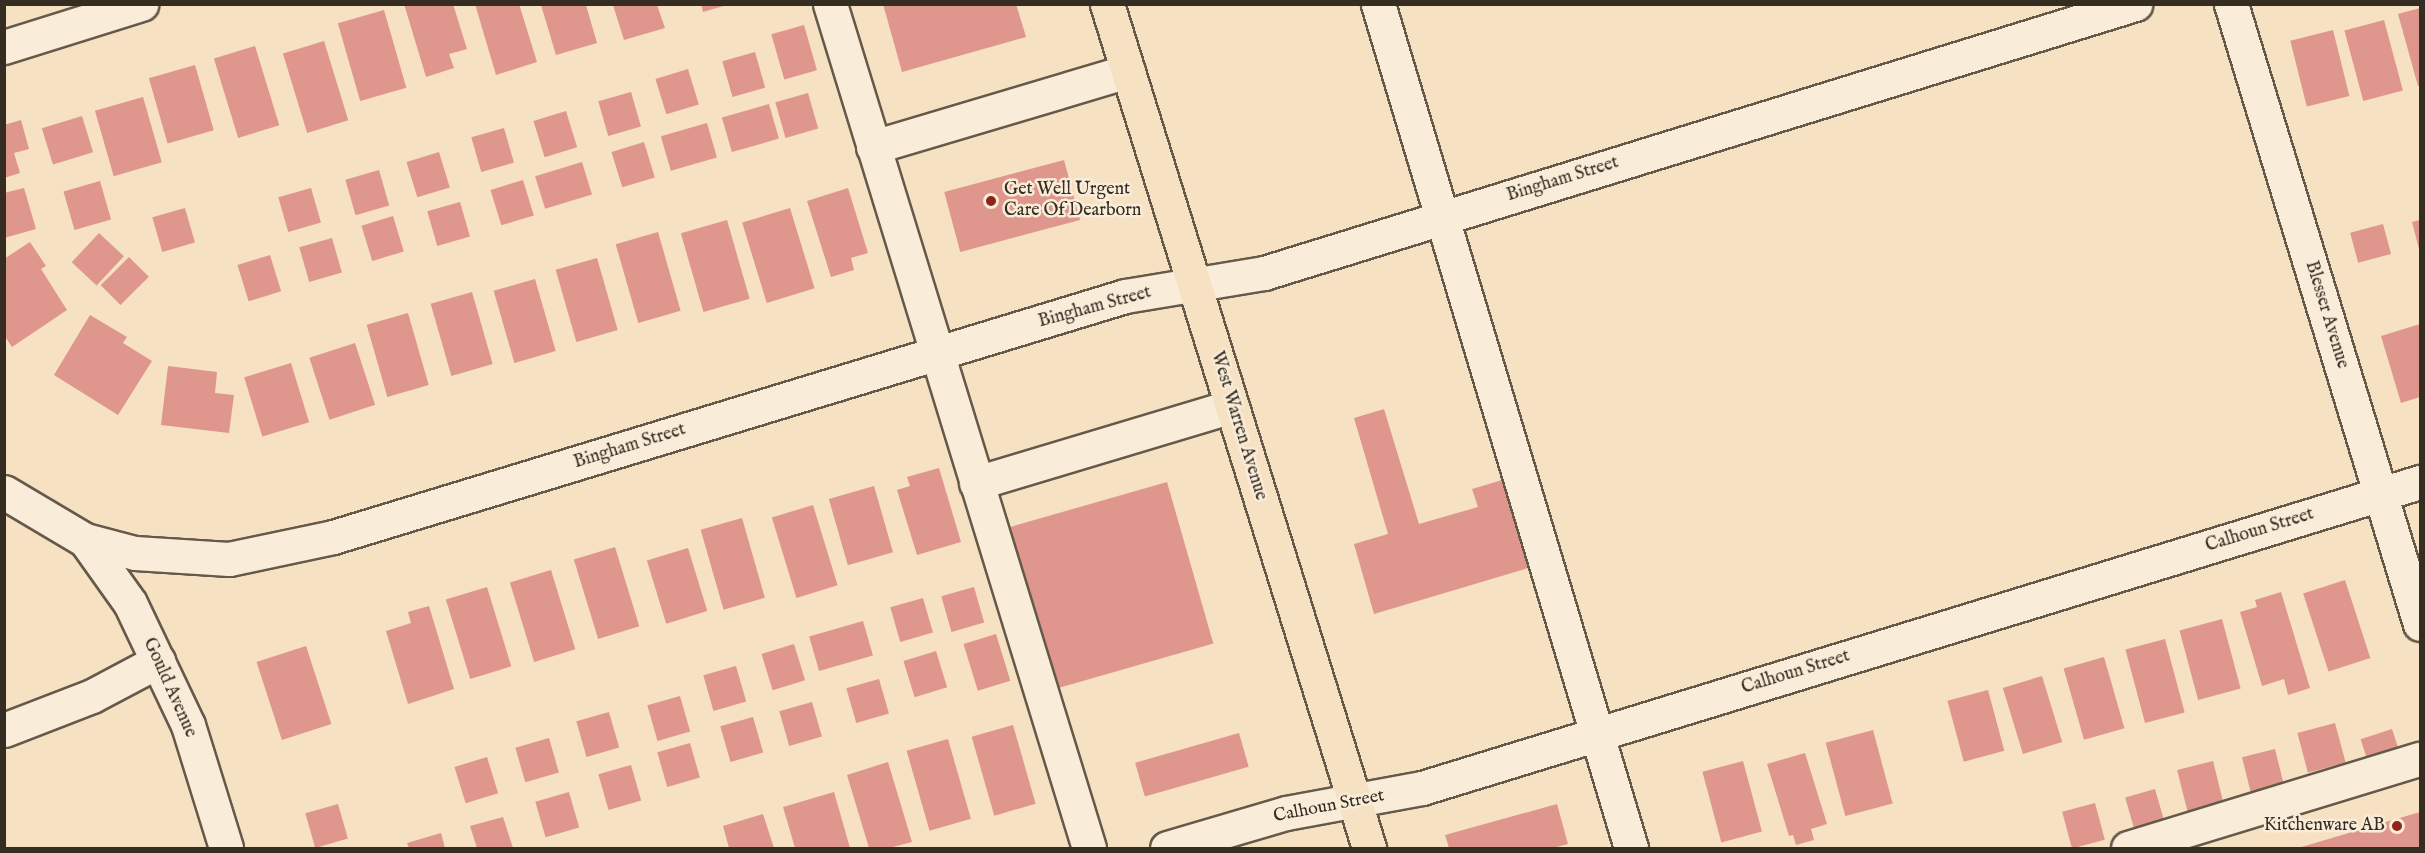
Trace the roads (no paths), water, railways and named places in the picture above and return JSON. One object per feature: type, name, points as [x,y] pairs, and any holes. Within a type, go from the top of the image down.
[{"type":"main road","name":"West Warren Avenue","points":[[1107,4],[1369,849]]},
{"type":"street","points":[[4,47],[141,4]]},
{"type":"street","points":[[830,4],[1089,849]]},
{"type":"street","points":[[1378,4],[1631,849]]},
{"type":"street","name":"Bingham Street","points":[[86,540],[135,553],[229,560],[333,537],[1125,296],[1264,273],[2134,4]]},
{"type":"street","name":"Blesser Avenue","points":[[2231,4],[2421,624]]},
{"type":"street","points":[[873,147],[1128,70]]},
{"type":"street","points":[[976,483],[1232,406]]},
{"type":"street","name":"Calhoun Street","points":[[1167,849],[1286,813],[1422,788],[2421,482]]},
{"type":"street","points":[[4,492],[86,540]]},
{"type":"street","name":"Gould Avenue","points":[[86,540],[130,603],[188,725],[225,849]]},
{"type":"street","points":[[4,730],[92,696],[158,661]]},
{"type":"street","points":[[2128,849],[2421,759]]},
{"type":"place","name":"Get Well Urgent Care Of Dearborn","points":[[991,201]]},
{"type":"place","name":"Kitchenware AB","points":[[2397,826]]}]
